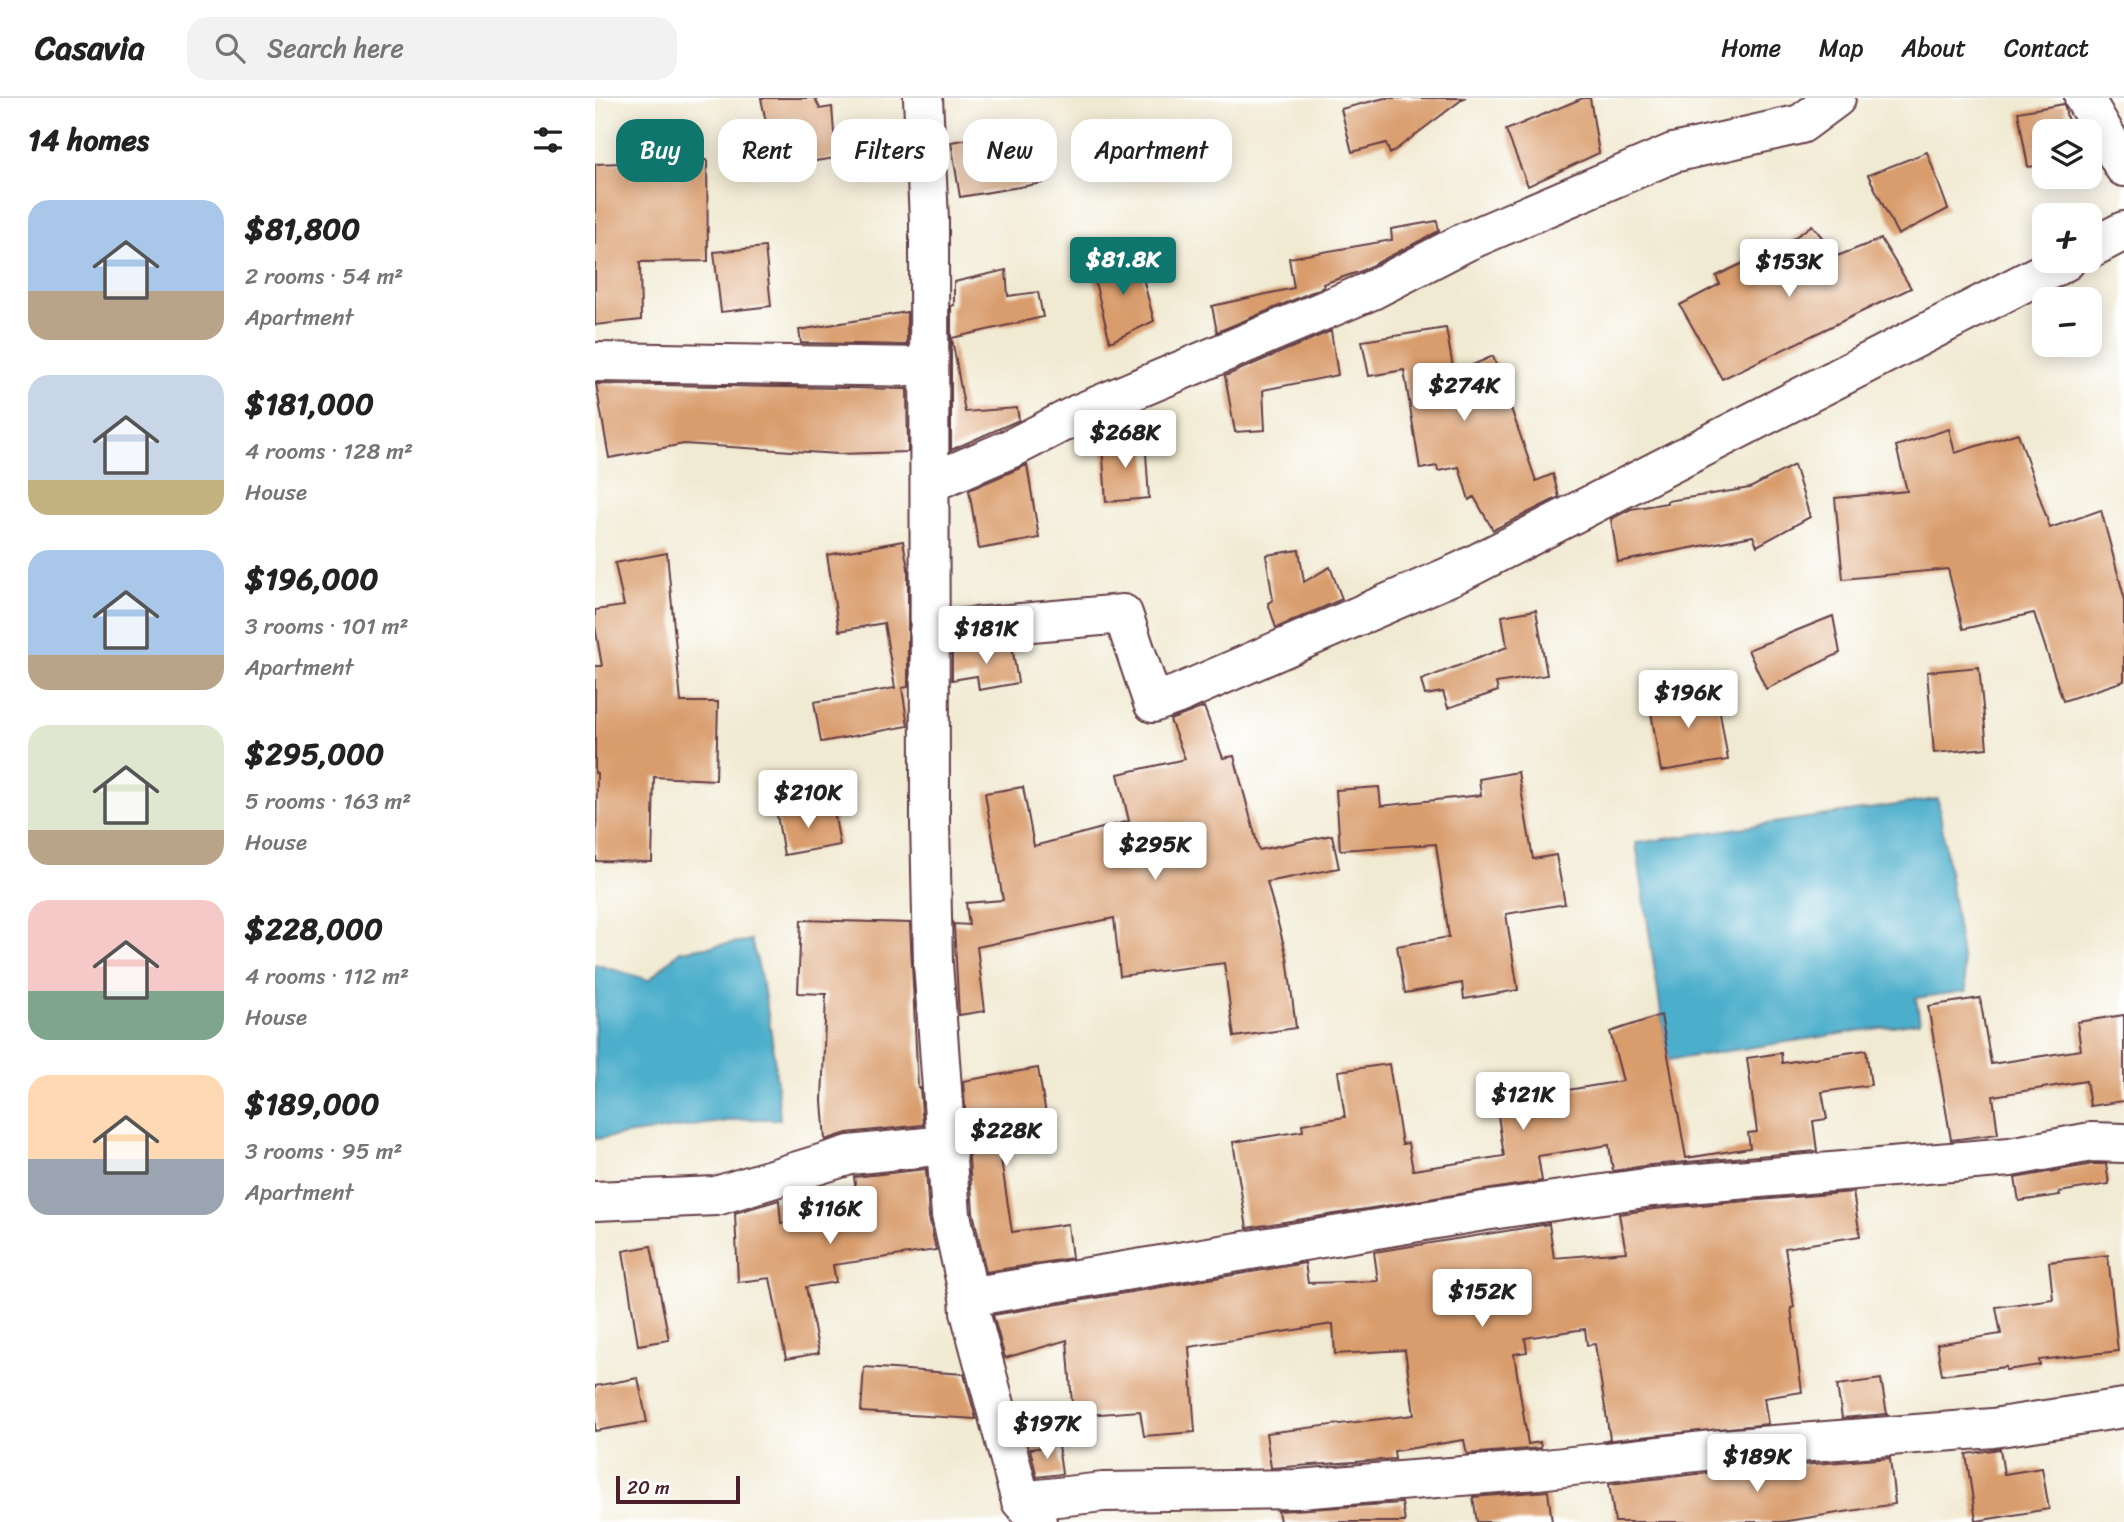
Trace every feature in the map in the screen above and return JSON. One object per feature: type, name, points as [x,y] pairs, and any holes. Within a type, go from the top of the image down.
[{"type":"street","points":[[923,98],[929,220],[929,631],[933,963],[945,1145],[951,1216],[970,1312],[1029,1512],[1103,1492],[1299,1489],[1537,1470],[1722,1448],[1993,1428],[2124,1408]]},
{"type":"street","points":[[930,483],[1014,447],[1080,414],[1370,291],[1465,242],[1673,153],[1801,124],[1836,98]]},
{"type":"street","points":[[2084,98],[2124,167]]},
{"type":"street","points":[[2102,242],[2124,231]]},
{"type":"street","points":[[929,631],[1123,614],[1153,703],[1462,571],[2043,273]]},
{"type":"street","points":[[595,362],[928,368]]},
{"type":"street","points":[[969,1297],[1484,1211],[1652,1187],[2010,1157],[2091,1142],[2124,1143]]},
{"type":"street","points":[[595,1201],[716,1196],[850,1155],[945,1145]]},
{"type":"water","points":[[1938,799],[1967,991],[1916,998],[1920,1022],[1668,1060],[1636,843]]},
{"type":"water","points":[[751,940],[767,1006],[780,1119],[743,1119],[595,1139],[595,964],[649,980],[680,951]]},
{"type":"building","points":[[761,98],[815,98],[820,109],[832,107],[831,159],[817,161],[817,119],[765,119]]},
{"type":"building","points":[[1385,98],[1464,98],[1390,154],[1386,143],[1352,152],[1341,109]]},
{"type":"building","points":[[1583,98],[1590,98],[1599,153],[1528,186],[1506,130]]},
{"type":"building","points":[[2064,104],[2067,119],[2032,119],[2032,166],[2028,167],[2018,112]]},
{"type":"building","points":[[963,140],[963,182],[1043,183],[960,197],[951,142]]},
{"type":"building","points":[[1927,152],[1948,209],[1898,235],[1868,175]]},
{"type":"building","points":[[704,160],[707,160],[708,261],[640,262],[641,320],[595,325],[595,164],[616,163],[616,182],[704,182]]},
{"type":"building","points":[[1437,221],[1439,231],[1361,271],[1323,284],[1324,287],[1217,332],[1212,306],[1294,288],[1289,258],[1392,240],[1391,229]]},
{"type":"building","points":[[1812,225],[1837,256],[1881,239],[1911,288],[1722,379],[1680,305],[1720,284],[1716,276],[1747,261],[1751,269]]},
{"type":"building","points":[[765,247],[771,306],[721,312],[714,252]]},
{"type":"building","points":[[1137,255],[1154,321],[1110,342],[1092,270]]},
{"type":"building","points":[[1006,270],[1008,296],[1038,292],[1043,317],[952,338],[965,412],[1017,408],[1019,420],[951,450],[951,306],[954,305],[954,282]]},
{"type":"building","points":[[907,312],[907,345],[801,343],[799,330]]},
{"type":"building","points":[[1446,328],[1454,373],[1493,356],[1536,481],[1553,474],[1559,497],[1493,530],[1474,497],[1469,500],[1459,467],[1438,471],[1437,466],[1420,469],[1404,370],[1369,376],[1362,341]]},
{"type":"building","points":[[1331,331],[1338,375],[1263,390],[1265,430],[1235,432],[1225,376]]},
{"type":"building","points":[[596,384],[907,389],[908,452],[838,454],[684,444],[609,458]]},
{"type":"building","points":[[1949,429],[1955,453],[2018,433],[2050,528],[2101,510],[2124,597],[2124,681],[2063,701],[2034,613],[1963,629],[1948,569],[1843,579],[1835,498],[1907,491],[1896,446]]},
{"type":"building","points":[[1145,439],[1149,498],[1106,502],[1102,442]]},
{"type":"building","points":[[1027,465],[1039,538],[979,549],[969,490]]},
{"type":"building","points":[[1794,465],[1810,517],[1757,546],[1753,536],[1618,562],[1611,519],[1631,509],[1750,488]]},
{"type":"building","points":[[903,541],[908,568],[908,687],[902,688],[908,726],[821,742],[814,702],[895,688],[884,623],[839,631],[827,555]]},
{"type":"building","points":[[1299,550],[1304,582],[1330,567],[1342,599],[1276,628],[1268,603],[1273,600],[1266,555]]},
{"type":"building","points":[[667,553],[681,702],[718,702],[716,780],[654,777],[652,862],[596,861],[595,666],[602,666],[595,610],[624,606],[615,563]]},
{"type":"building","points":[[1536,610],[1547,675],[1496,683],[1498,691],[1448,708],[1443,692],[1425,695],[1421,680],[1507,647],[1502,616]]},
{"type":"building","points":[[1833,616],[1840,653],[1766,689],[1748,650]]},
{"type":"building","points":[[1012,646],[1018,683],[979,690],[977,676],[952,680],[952,651]]},
{"type":"building","points":[[1979,667],[1987,748],[1934,753],[1927,672]]},
{"type":"building","points":[[1716,689],[1728,760],[1661,771],[1649,700]]},
{"type":"building","points":[[1204,707],[1223,758],[1234,756],[1259,850],[1332,835],[1339,868],[1267,882],[1287,957],[1296,1028],[1234,1037],[1224,963],[1120,976],[1114,918],[977,947],[985,1011],[959,1015],[954,924],[969,925],[966,903],[1003,900],[985,793],[1023,787],[1034,846],[1129,821],[1118,774],[1185,759],[1170,720]]},
{"type":"building","points":[[1518,772],[1533,859],[1556,855],[1565,904],[1506,914],[1518,990],[1464,999],[1462,983],[1405,993],[1397,946],[1449,937],[1436,844],[1340,850],[1336,790],[1379,787],[1381,806],[1481,795],[1479,779]]},
{"type":"building","points":[[833,806],[840,845],[784,855],[777,815]]},
{"type":"building","points":[[801,920],[910,923],[918,1088],[923,1125],[847,1133],[825,1140],[822,1101],[826,994],[798,993]]},
{"type":"building","points":[[1980,998],[1991,1064],[2081,1050],[2077,1022],[2124,1015],[2124,1101],[2090,1106],[2086,1081],[1993,1096],[1998,1134],[1951,1140],[1928,1006]]},
{"type":"building","points":[[1661,1015],[1686,1158],[1750,1148],[1748,1133],[1757,1132],[1747,1058],[1781,1053],[1782,1063],[1866,1050],[1871,1085],[1822,1092],[1827,1119],[1813,1121],[1817,1151],[1650,1165],[1613,1171],[1609,1145],[1538,1156],[1542,1181],[1247,1228],[1233,1142],[1303,1131],[1302,1124],[1345,1117],[1338,1071],[1389,1064],[1402,1144],[1408,1143],[1413,1170],[1504,1156],[1495,1095],[1554,1086],[1555,1092],[1623,1081],[1610,1032]]},
{"type":"building","points":[[1038,1068],[1050,1137],[999,1146],[1012,1232],[1068,1224],[1072,1258],[986,1272],[973,1212],[963,1081]]},
{"type":"building","points":[[2106,1164],[2109,1184],[2019,1201],[2015,1178]]},
{"type":"building","points":[[926,1169],[929,1217],[936,1250],[833,1265],[836,1282],[806,1287],[819,1353],[786,1359],[770,1278],[738,1282],[735,1213],[779,1200],[781,1223],[859,1211],[854,1177]]},
{"type":"building","points":[[1853,1192],[1860,1236],[1785,1248],[1802,1392],[1764,1398],[1768,1424],[1602,1441],[1610,1439],[1595,1344],[1587,1345],[1585,1329],[1525,1338],[1527,1352],[1514,1354],[1528,1444],[1540,1442],[1541,1448],[1467,1454],[1464,1440],[1394,1451],[1395,1459],[1271,1468],[1266,1433],[1414,1415],[1405,1350],[1335,1354],[1333,1324],[1189,1347],[1195,1432],[1144,1436],[1140,1411],[1073,1416],[1067,1340],[1005,1358],[993,1315],[1305,1263],[1308,1283],[1378,1281],[1374,1252],[1549,1224],[1554,1258],[1626,1252],[1619,1214]]},
{"type":"building","points":[[651,1246],[669,1340],[638,1345],[623,1251]]},
{"type":"building","points":[[2108,1255],[2118,1351],[2039,1360],[2040,1365],[2006,1370],[2006,1367],[1942,1375],[1937,1344],[2001,1334],[1996,1307],[2053,1299],[2049,1262]]},
{"type":"building","points":[[864,1367],[964,1374],[976,1419],[861,1412]]},
{"type":"building","points":[[638,1378],[647,1422],[595,1431],[595,1386]]},
{"type":"building","points":[[1881,1379],[1887,1414],[1842,1418],[1837,1385]]},
{"type":"building","points":[[1058,1445],[1062,1474],[1037,1477],[1030,1449]]},
{"type":"building","points":[[2000,1449],[2004,1474],[2042,1468],[2049,1509],[1976,1521],[1966,1454]]},
{"type":"building","points":[[1890,1458],[1895,1504],[1781,1522],[1615,1522],[1609,1484],[1724,1471]]},
{"type":"building","points":[[1548,1491],[1552,1522],[1477,1522],[1473,1497]]},
{"type":"building","points":[[1402,1503],[1405,1522],[1280,1522],[1278,1511]]}]
